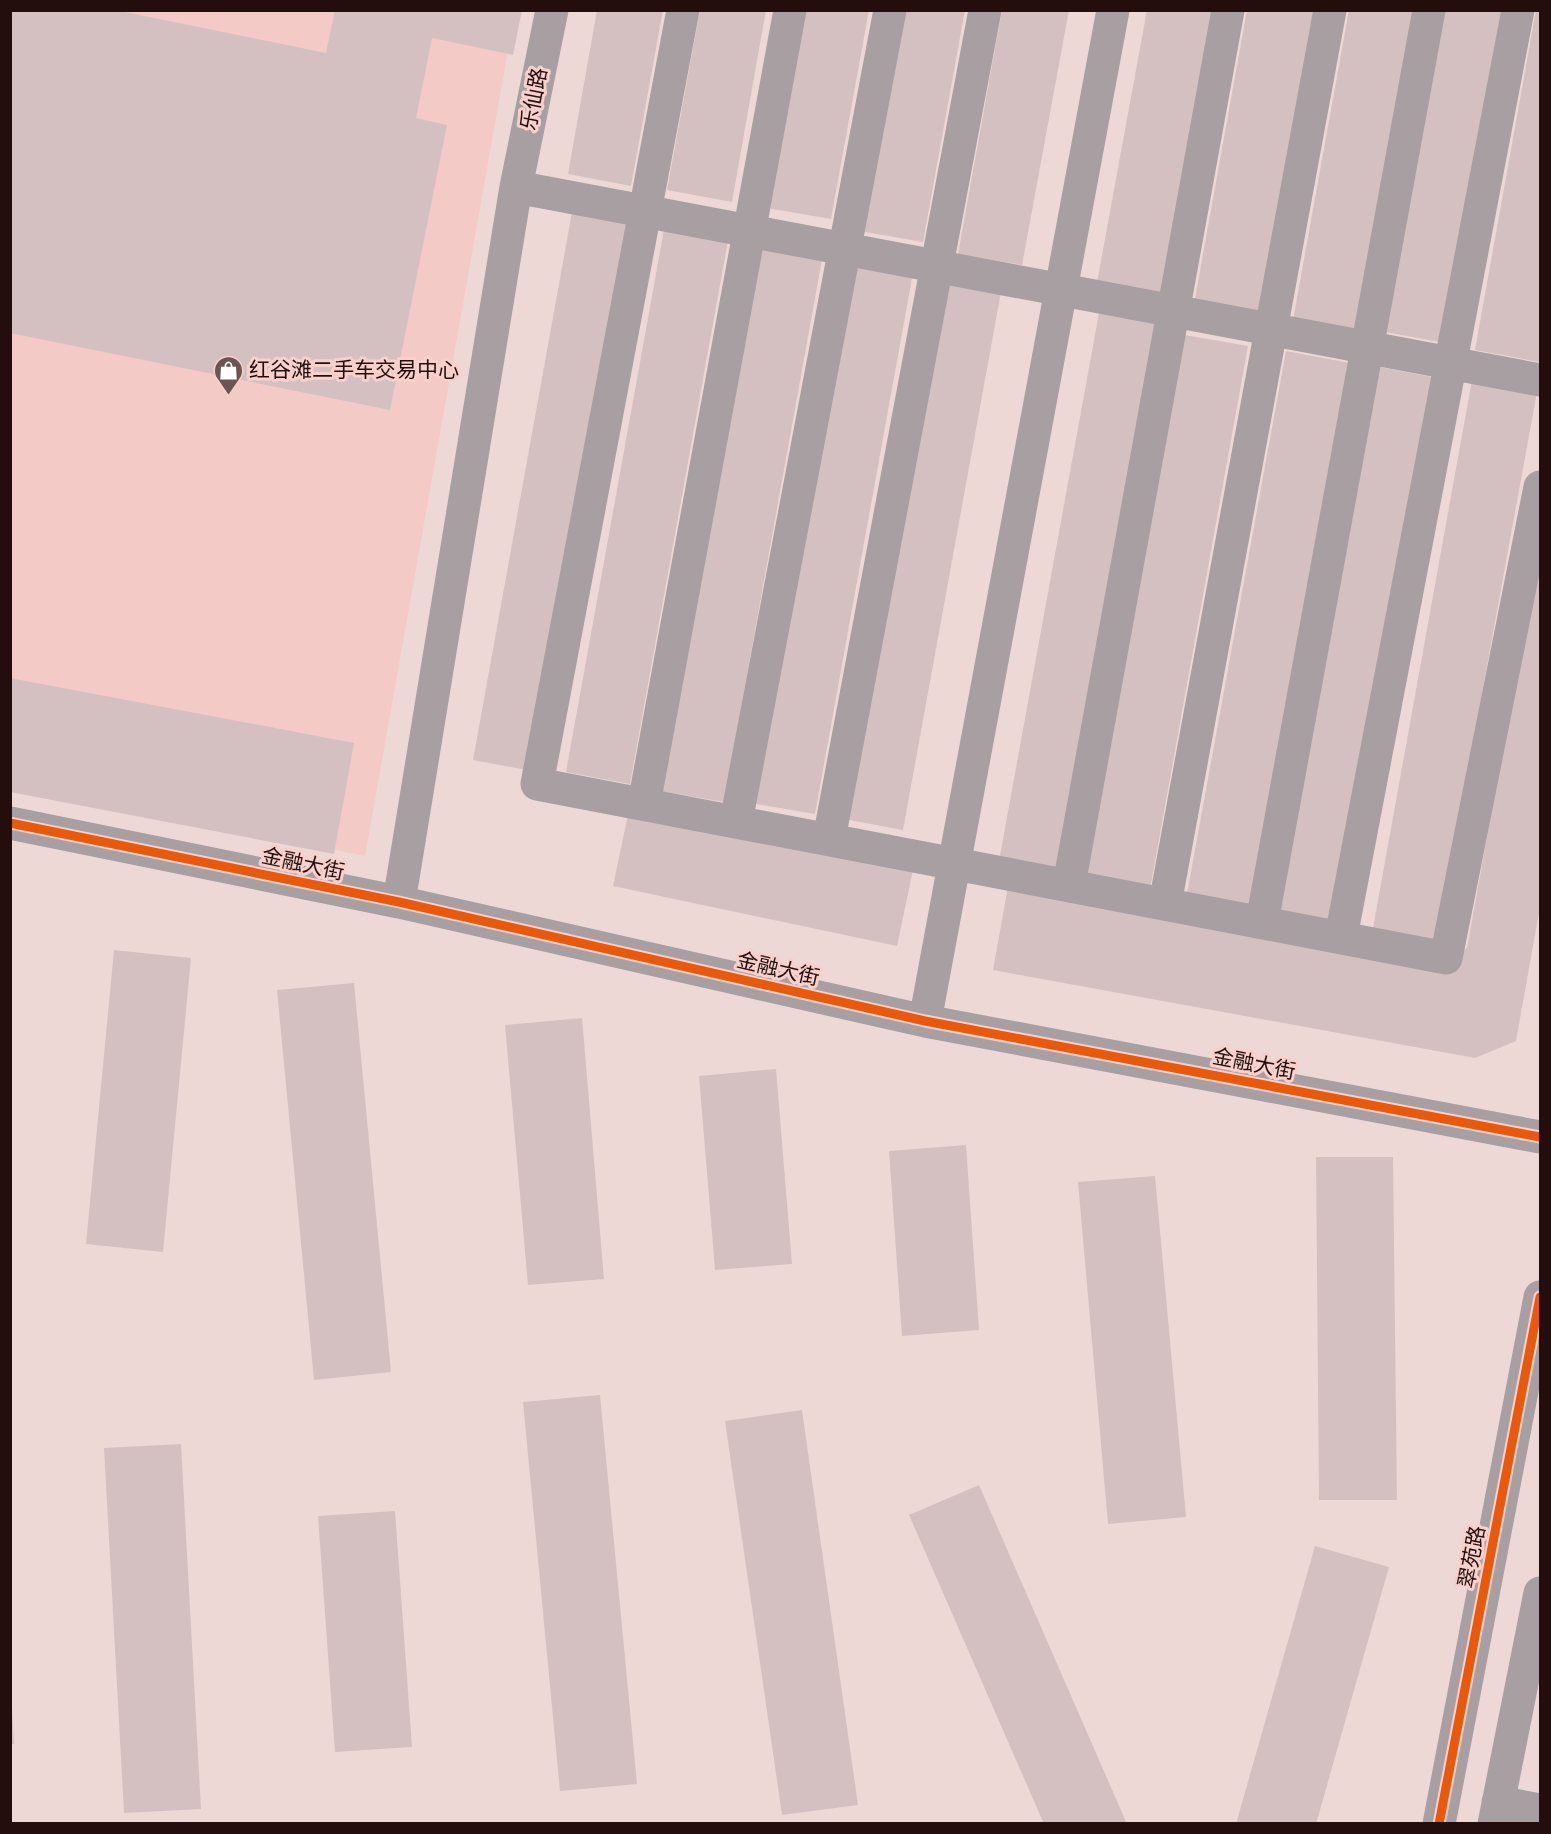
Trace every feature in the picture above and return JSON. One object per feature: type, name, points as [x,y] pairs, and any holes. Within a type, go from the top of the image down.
[{"type":"street","name":"乐仙路","points":[[399,902],[516,188],[552,10]]},
{"type":"street","points":[[683,10],[537,784],[1446,958],[1540,486]]},
{"type":"street","points":[[644,804],[790,10]]},
{"type":"street","points":[[736,822],[890,10]]},
{"type":"street","points":[[829,839],[985,10]]},
{"type":"street","points":[[925,1021],[1113,10]]},
{"type":"street","points":[[1069,885],[1228,10]]},
{"type":"street","points":[[1166,904],[1330,10]]},
{"type":"street","points":[[1262,922],[1429,10]]},
{"type":"street","points":[[1341,937],[1518,10]]},
{"type":"street","points":[[516,188],[1540,380]]},
{"type":"street","name":"金融大街","points":[[10,823],[399,902],[925,1021],[1540,1137]]},
{"type":"street","name":"翠苑路","points":[[1439,1824],[1540,1297]]},
{"type":"street","points":[[1540,1593],[1496,1813],[1540,1809]]},
{"type":"shaded area","name":"红谷滩二手车交易中心","points":[[11,11],[515,11],[365,856],[11,782]]},
{"type":"building","points":[[10,10],[115,10],[326,53],[335,10],[522,10],[513,55],[432,38],[416,118],[447,125],[390,410],[10,333]]},
{"type":"building","points":[[597,10],[663,10],[631,186],[568,174]]},
{"type":"building","points":[[700,10],[766,10],[732,202],[667,190]]},
{"type":"building","points":[[803,10],[869,10],[831,219],[767,208]]},
{"type":"building","points":[[899,10],[965,10],[923,242],[859,231]]},
{"type":"building","points":[[1002,10],[1069,10],[1022,265],[958,254]]},
{"type":"building","points":[[1147,10],[1214,10],[1161,300],[1096,288]]},
{"type":"building","points":[[1247,10],[1314,10],[1258,316],[1194,304]]},
{"type":"building","points":[[1349,10],[1416,10],[1358,331],[1293,320]]},
{"type":"building","points":[[1444,10],[1510,10],[1450,344],[1385,332]]},
{"type":"building","points":[[1536,10],[1540,10],[1539,362],[1475,350]]},
{"type":"building","points":[[572,212],[637,224],[537,772],[473,760]]},
{"type":"building","points":[[665,224],[729,235],[630,784],[566,772]]},
{"type":"building","points":[[760,242],[823,254],[724,802],[660,791]]},
{"type":"building","points":[[850,254],[914,267],[815,814],[751,803]]},
{"type":"building","points":[[938,270],[1003,281],[903,830],[839,818]]},
{"type":"building","points":[[1099,313],[1162,325],[1063,873],[999,861]]},
{"type":"building","points":[[1185,335],[1248,346],[1149,895],[1085,882]]},
{"type":"building","points":[[1286,351],[1350,363],[1250,911],[1186,899]]},
{"type":"building","points":[[1374,366],[1437,378],[1338,926],[1274,915]]},
{"type":"building","points":[[1472,380],[1537,392],[1437,940],[1373,928]]},
{"type":"building","points":[[1539,550],[1540,907],[1516,1041],[1475,1058],[993,970],[1009,881],[1449,962],[1467,948]]},
{"type":"building","points":[[10,678],[354,743],[334,854],[10,792]]},
{"type":"building","points":[[629,810],[913,870],[897,946],[613,886]]},
{"type":"building","points":[[114,950],[191,958],[163,1252],[86,1244]]},
{"type":"building","points":[[354,983],[391,1372],[314,1380],[277,990]]},
{"type":"building","points":[[582,1018],[604,1279],[528,1285],[505,1025]]},
{"type":"building","points":[[776,1069],[792,1264],[715,1270],[699,1076]]},
{"type":"building","points":[[966,1145],[979,1330],[902,1336],[889,1151]]},
{"type":"building","points":[[1316,1157],[1393,1157],[1397,1500],[1319,1500]]},
{"type":"building","points":[[1155,1176],[1186,1517],[1108,1524],[1078,1182]]},
{"type":"building","points":[[600,1395],[637,1784],[560,1791],[523,1402]]},
{"type":"building","points":[[802,1410],[858,1805],[782,1815],[725,1421]]},
{"type":"building","points":[[181,1444],[201,1809],[124,1813],[104,1448]]},
{"type":"building","points":[[979,1485],[1127,1824],[1044,1824],[909,1515]]},
{"type":"building","points":[[395,1511],[412,1747],[335,1752],[318,1516]]},
{"type":"building","points":[[1315,1546],[1389,1567],[1316,1824],[1236,1824]]},
{"type":"building","points":[[10,1708],[12,1708],[14,1744],[10,1744]]},
{"type":"cycle path","points":[[10,823],[399,902],[925,1021],[1540,1137]]},
{"type":"cycle path","points":[[1439,1824],[1540,1297]]},
{"type":"place","name":"红谷滩二手车交易中心","points":[[228,396]]}]
